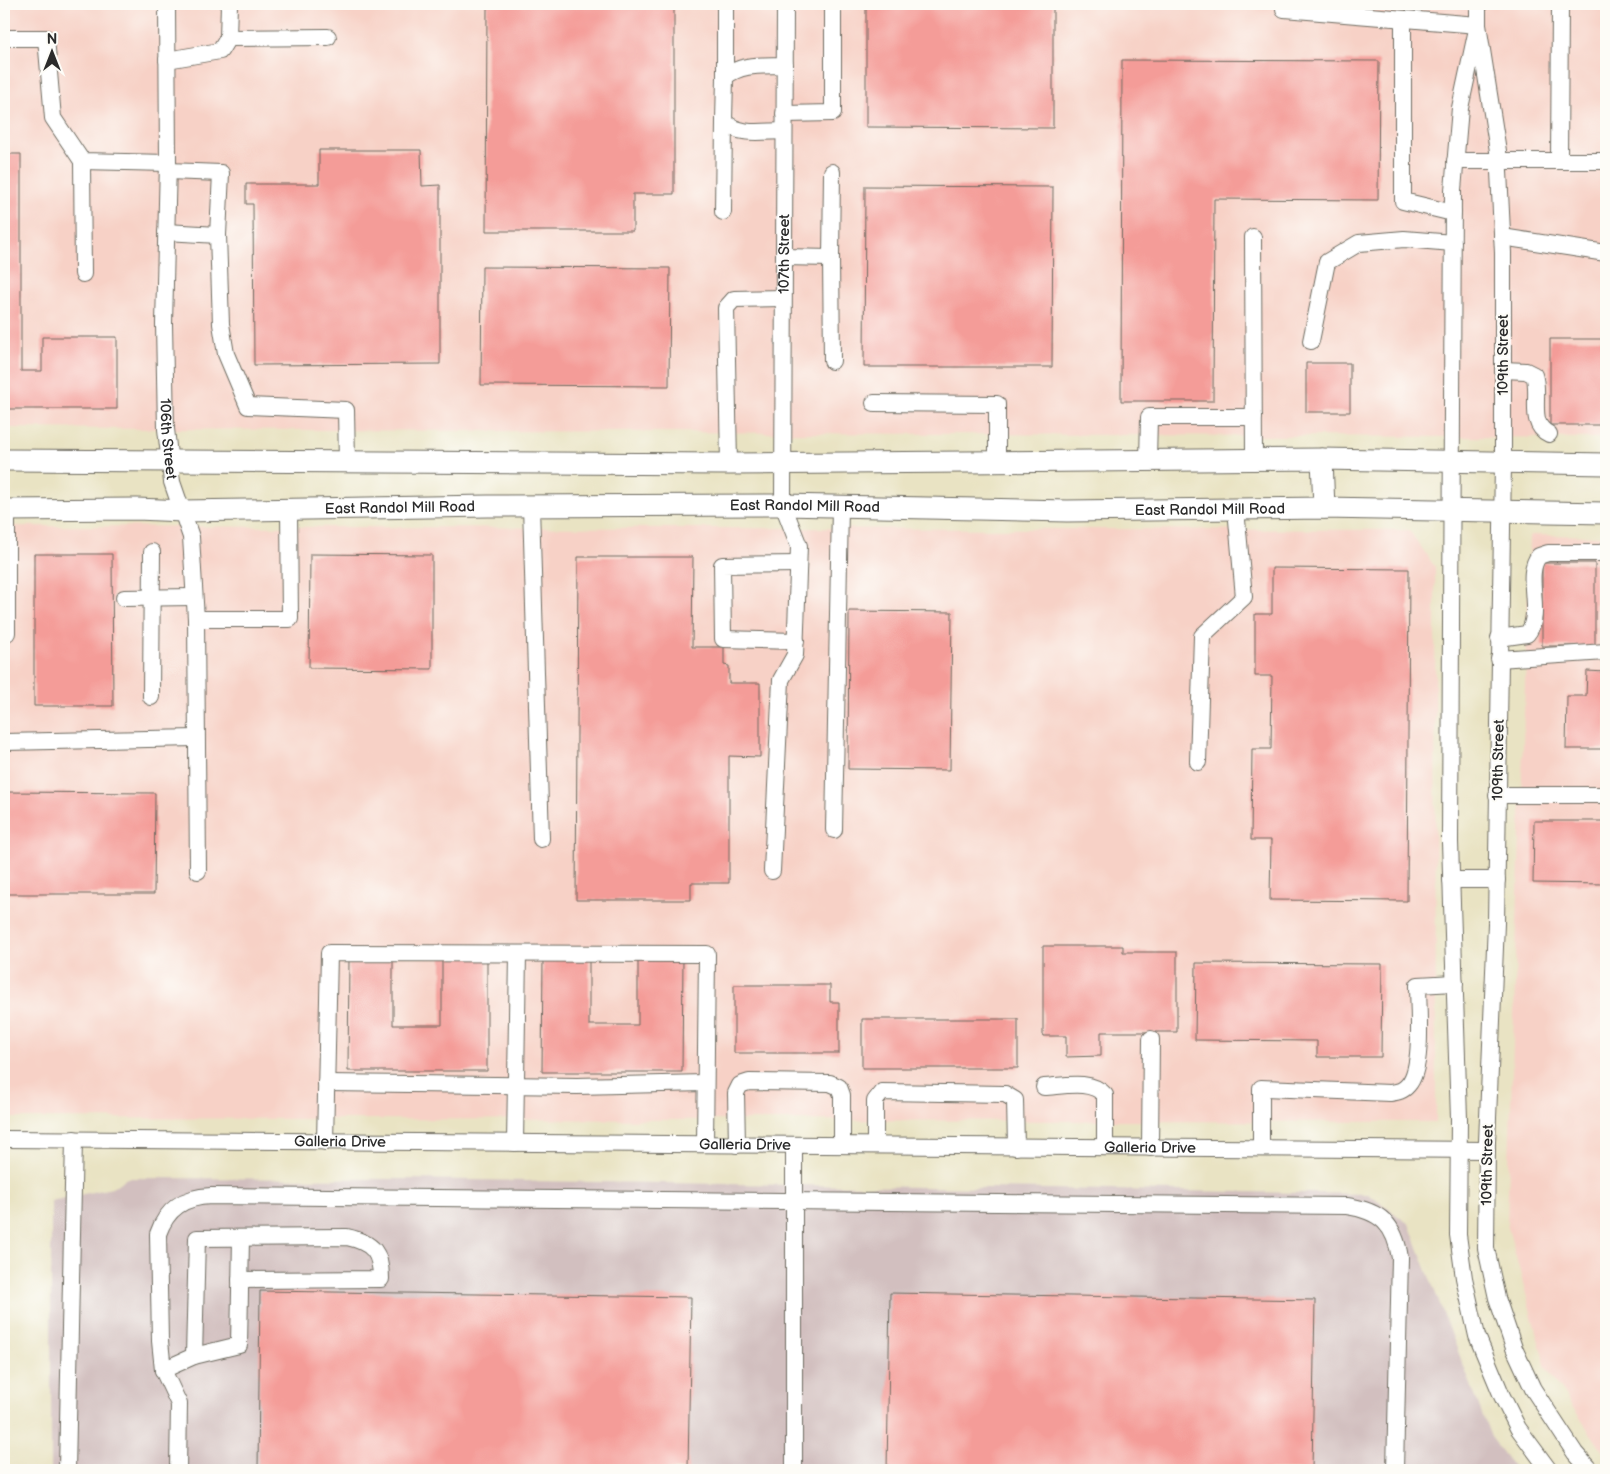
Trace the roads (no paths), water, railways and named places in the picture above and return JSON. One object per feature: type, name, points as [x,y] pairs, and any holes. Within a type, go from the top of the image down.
[{"type":"main road","points":[[4,460],[783,464],[1322,459],[1503,464],[1606,464]]},
{"type":"main road","points":[[1322,459],[1324,508]]},
{"type":"main road","name":"East Randol Mill Road","points":[[6,510],[137,509],[183,511],[531,506],[783,505],[1067,511],[1324,508],[1606,513]]},
{"type":"street","name":"106th Street","points":[[167,4],[168,167],[164,324],[166,429],[172,482],[191,537],[193,596],[196,619],[198,871]]},
{"type":"street","points":[[167,60],[220,51],[228,38],[229,4]]},
{"type":"street","points":[[723,212],[725,4]]},
{"type":"street","name":"107th Street","points":[[783,505],[785,4]]},
{"type":"street","points":[[784,114],[833,113],[833,4]]},
{"type":"street","points":[[1284,4],[1284,9],[1478,25]]},
{"type":"street","name":"109th Street","points":[[1478,4],[1478,25],[1498,161],[1502,237],[1503,370],[1496,880],[1487,1150],[1486,1248],[1496,1298],[1514,1348],[1533,1389],[1575,1453],[1590,1470]]},
{"type":"street","points":[[1560,4],[1560,161]]},
{"type":"street","points":[[1404,19],[1403,201],[1453,213]]},
{"type":"street","name":"109th Street","points":[[1478,25],[1460,108],[1453,213],[1451,880],[1455,983],[1458,1235],[1464,1278],[1478,1336],[1502,1396],[1518,1428],[1549,1470]]},
{"type":"street","points":[[228,38],[328,36]]},
{"type":"street","points":[[4,38],[46,38],[53,118],[82,161],[83,274]]},
{"type":"street","points":[[724,77],[735,69],[745,66],[784,65]]},
{"type":"street","points":[[724,121],[730,128],[741,131],[784,131]]},
{"type":"street","points":[[82,161],[220,173],[218,235],[221,324],[226,354],[248,406],[346,410],[347,463]]},
{"type":"street","points":[[1456,161],[1606,162]]},
{"type":"street","points":[[832,172],[832,361]]},
{"type":"street","points":[[166,232],[218,235]]},
{"type":"street","points":[[1254,237],[1254,459]]},
{"type":"street","points":[[1502,237],[1606,253]]},
{"type":"street","points":[[1311,342],[1327,262],[1359,243],[1404,239],[1453,243]]},
{"type":"street","points":[[784,257],[831,258]]},
{"type":"street","points":[[729,464],[726,308],[734,300],[783,298]]},
{"type":"street","points":[[1503,370],[1526,371],[1534,375],[1537,384],[1537,424],[1540,430],[1549,434]]},
{"type":"street","points":[[874,403],[997,404],[997,461]]},
{"type":"street","points":[[1148,460],[1149,417],[1254,417]]},
{"type":"street","points":[[772,871],[781,680],[795,655],[799,546],[783,505]]},
{"type":"street","points":[[531,506],[541,839]]},
{"type":"street","points":[[834,830],[840,506]]},
{"type":"street","points":[[1198,762],[1202,636],[1244,597],[1236,509]]},
{"type":"street","points":[[4,633],[7,633],[6,510]]},
{"type":"street","points":[[196,619],[290,619],[289,510]]},
{"type":"street","points":[[1500,638],[1527,634],[1533,626],[1534,567],[1539,556],[1548,553],[1602,554],[1606,550]]},
{"type":"street","points":[[151,697],[152,552]]},
{"type":"street","points":[[796,641],[723,639],[722,565],[798,564]]},
{"type":"street","points":[[124,598],[193,596]]},
{"type":"street","points":[[1499,659],[1606,652]]},
{"type":"street","points":[[4,742],[196,738]]},
{"type":"street","points":[[1497,795],[1606,795]]},
{"type":"street","points":[[1451,880],[1496,880]]},
{"type":"street","points":[[324,1142],[329,953],[707,954],[705,1144]]},
{"type":"street","points":[[515,1143],[518,954]]},
{"type":"street","points":[[1261,1148],[1261,1088],[1390,1093],[1401,1091],[1409,1084],[1414,1074],[1417,1055],[1418,985],[1455,983]]},
{"type":"street","points":[[1150,1148],[1151,1040]]},
{"type":"street","points":[[737,1145],[736,1093],[740,1085],[749,1082],[830,1083],[839,1087],[842,1094],[842,1145]]},
{"type":"street","points":[[326,1083],[576,1086],[706,1083]]},
{"type":"street","points":[[1044,1087],[1086,1085],[1099,1088],[1105,1094],[1106,1147]]},
{"type":"street","points":[[875,1146],[875,1101],[882,1092],[1005,1094],[1016,1100],[1016,1146]]},
{"type":"street","name":"Galleria Drive","points":[[4,1139],[1487,1150]]},
{"type":"street","points":[[67,1470],[74,1139]]},
{"type":"street","points":[[794,1145],[794,1470]]},
{"type":"street","points":[[178,1470],[179,1404],[163,1370],[160,1341],[158,1234],[163,1221],[172,1210],[183,1201],[196,1196],[1347,1206],[1364,1209],[1378,1216],[1390,1227],[1398,1242],[1400,1258],[1396,1470]]},
{"type":"street","points":[[194,1356],[197,1238],[348,1237],[361,1240],[377,1253],[381,1263],[381,1279],[240,1280]]},
{"type":"street","points":[[163,1370],[194,1356],[239,1345],[241,1238]]}]
